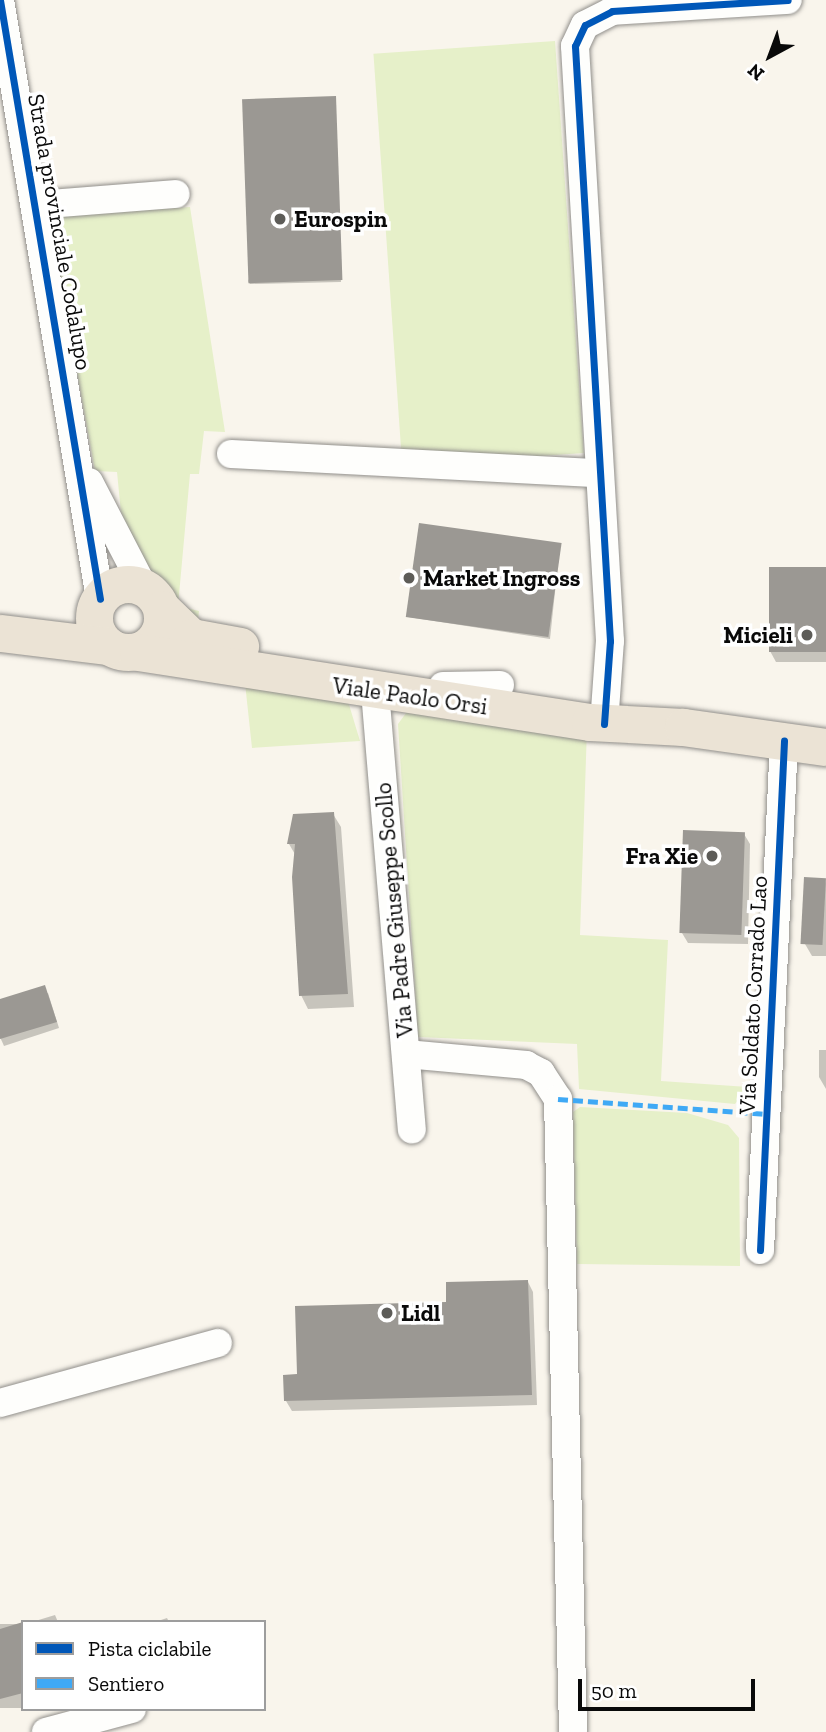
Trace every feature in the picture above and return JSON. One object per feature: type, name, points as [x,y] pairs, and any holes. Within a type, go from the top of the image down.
[{"type":"main road","points":[[0,633],[58,625],[98,602],[120,585],[153,599],[158,635],[123,649],[95,628],[98,602]]},
{"type":"main road","name":"Viale Paolo Orsi","points":[[153,599],[191,636],[234,645],[500,685],[605,713]]},
{"type":"main road","name":"Viale Paolo Orsi","points":[[0,633],[123,649],[375,691],[605,713],[826,747]]},
{"type":"street","name":"Strada provinciale Codalupo","points":[[1,0],[82,471],[98,602]]},
{"type":"street","points":[[605,713],[610,641],[575,46],[585,25],[612,11],[788,0]]},
{"type":"street","points":[[36,205],[176,194]]},
{"type":"street","points":[[231,454],[599,472]]},
{"type":"street","points":[[82,471],[153,599]]},
{"type":"street","points":[[234,645],[281,664],[361,678],[375,691],[386,681],[399,679],[460,689],[500,685]]},
{"type":"street","name":"Via Padre Giuseppe Scollo","points":[[375,691],[412,1129]]},
{"type":"street","name":"Via Soldato Corrado Lao","points":[[760,1250],[784,741]]},
{"type":"street","points":[[407,1054],[526,1065],[541,1073],[558,1099],[573,1732]]},
{"type":"street","points":[[0,1403],[218,1343]]},
{"type":"street","points":[[46,1732],[125,1711]]},
{"type":"green space","points":[[555,41],[584,453],[402,466],[373,54]]},
{"type":"green space","points":[[190,207],[225,432],[204,431],[199,474],[190,474],[178,606],[199,611],[197,629],[156,584],[121,513],[117,472],[95,471],[51,231],[62,215]]},
{"type":"green space","points":[[245,683],[347,698],[360,741],[252,748]]},
{"type":"green space","points":[[409,709],[587,729],[580,935],[668,940],[661,1081],[748,1087],[735,1104],[579,1089],[577,1044],[418,1037],[398,724]]},
{"type":"green space","points":[[580,1107],[687,1113],[728,1125],[739,1138],[740,1266],[577,1264],[573,1112]]},
{"type":"building","points":[[336,96],[342,280],[248,283],[242,99]]},
{"type":"building","points":[[419,523],[562,543],[548,637],[406,617]]},
{"type":"building","points":[[769,567],[826,567],[826,652],[769,652]]},
{"type":"building","points":[[334,812],[348,994],[299,996],[292,877],[295,844],[287,844],[293,814]]},
{"type":"building","points":[[683,830],[745,832],[741,935],[679,933]]},
{"type":"building","points":[[804,877],[826,878],[822,945],[800,944]]},
{"type":"building","points":[[45,985],[57,1022],[0,1039],[0,999]]},
{"type":"building","points":[[528,1280],[532,1395],[284,1401],[283,1375],[297,1374],[295,1306],[446,1302],[446,1282]]},
{"type":"building","points":[[21,1623],[21,1694],[0,1699],[0,1629]]},
{"type":"marked path","points":[[558,1099],[767,1114]]},
{"type":"cycle path","points":[[0,0],[100,599]]},
{"type":"cycle path","points":[[604,724],[610,641],[575,46],[585,25],[612,11],[788,0]]},
{"type":"cycle path","points":[[760,1250],[784,741]]},
{"type":"place","name":"Eurospin","points":[[280,219]]},
{"type":"place","name":"Market Ingross","points":[[409,578]]},
{"type":"place","name":"Micieli","points":[[807,635]]},
{"type":"place","name":"Fra Xie","points":[[712,856]]},
{"type":"place","name":"Lidl","points":[[387,1313]]}]
